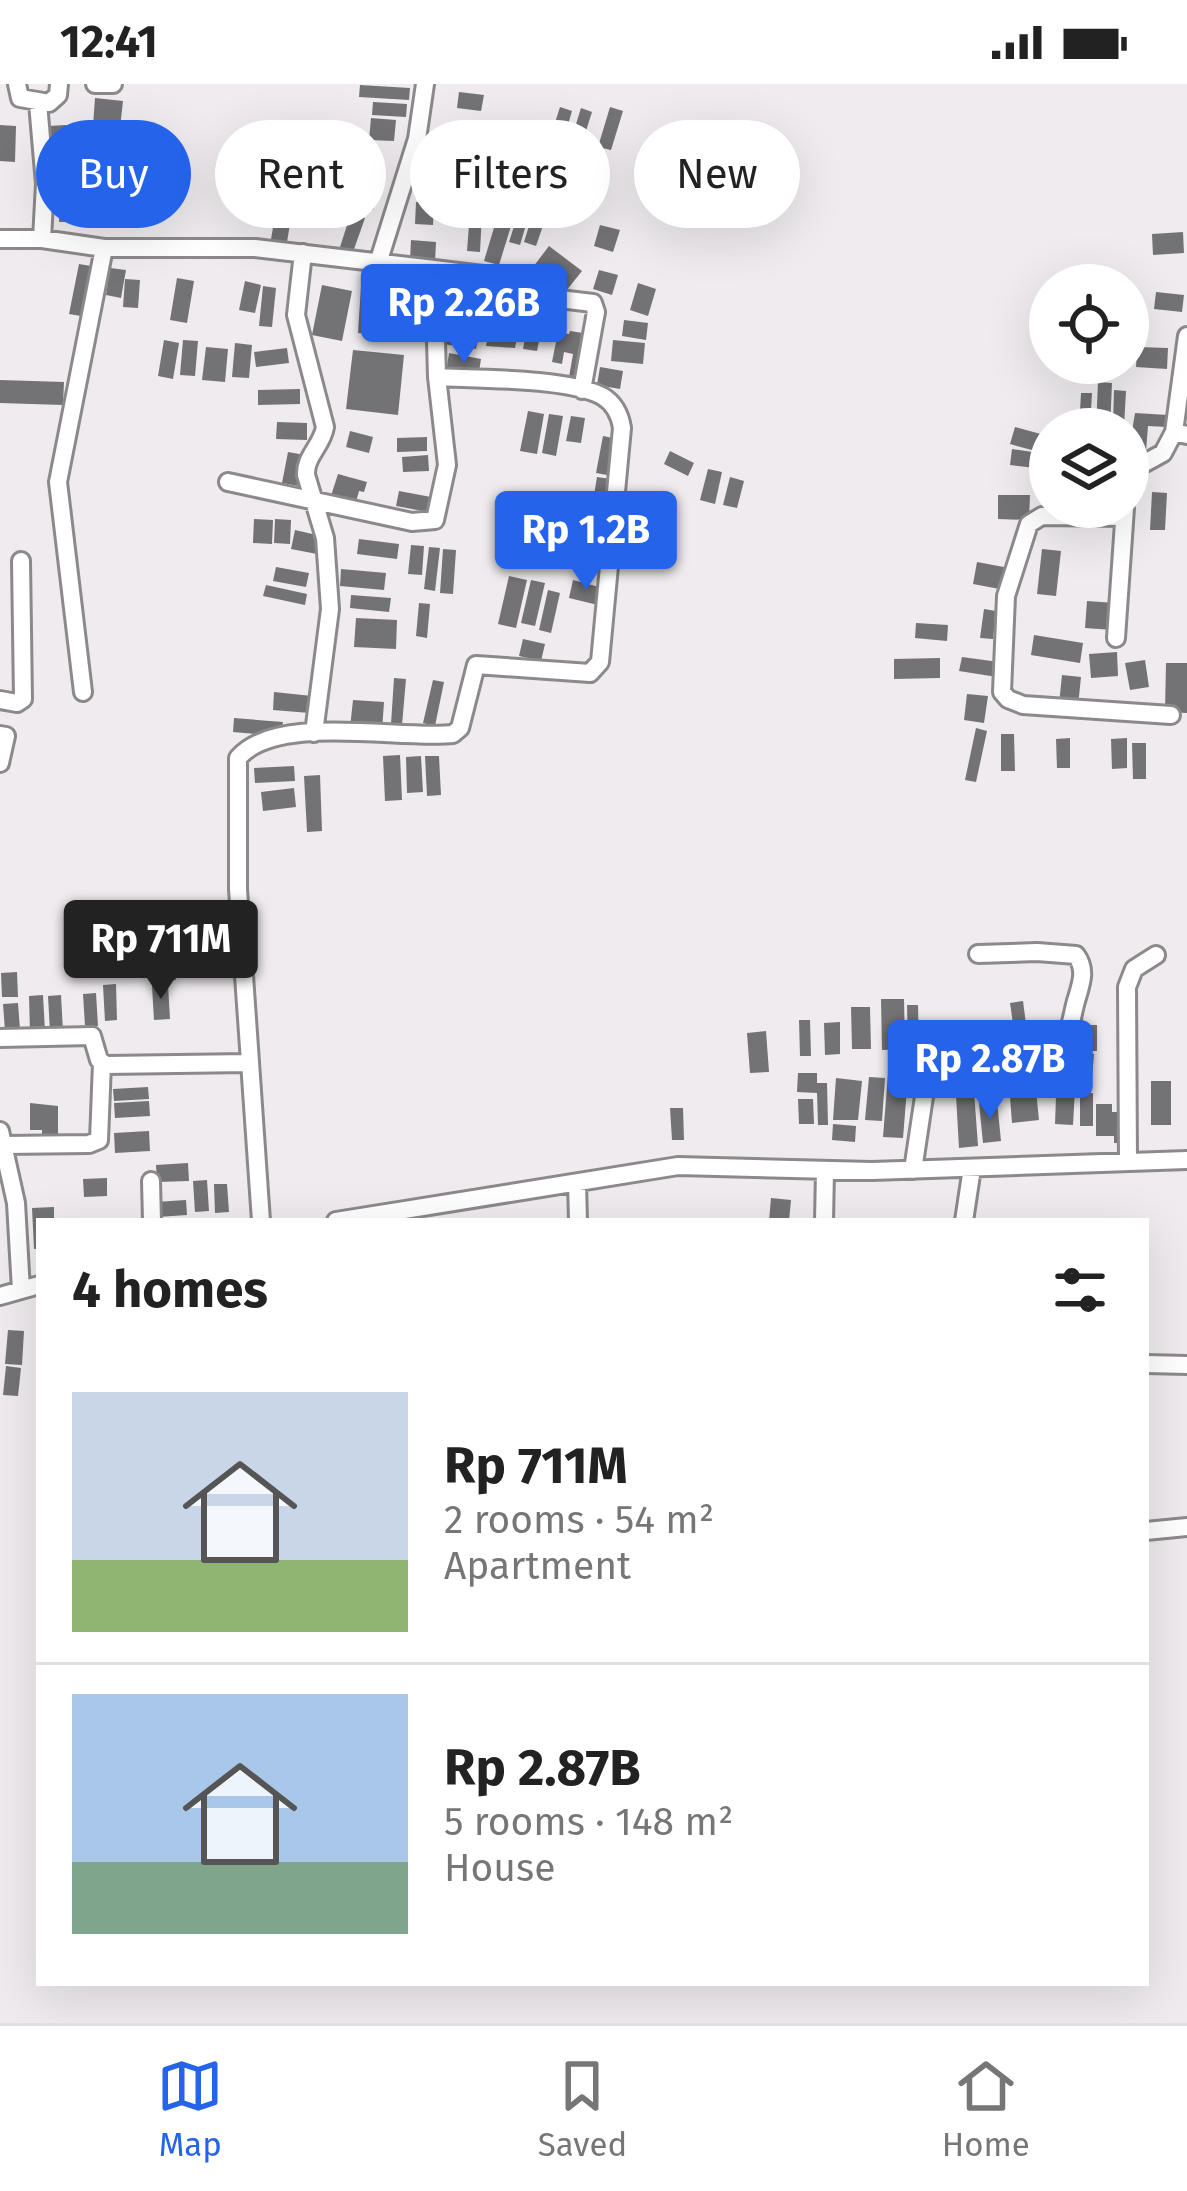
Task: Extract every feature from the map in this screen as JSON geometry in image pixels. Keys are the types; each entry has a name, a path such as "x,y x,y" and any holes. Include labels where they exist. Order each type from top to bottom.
{"street":[{"path":"17,84 18,96 38,103 55,100 59,84"},
{"path":"94,84 113,84"},
{"path":"379,260 417,139 425,84"},
{"path":"38,103 46,184 42,239"},
{"path":"0,239 42,239 104,248 254,248 507,278 551,298 593,304 596,312 582,390"},
{"path":"83,692 58,482 104,248"},
{"path":"304,254 296,315 325,427 306,464 325,538 330,609 314,733"},
{"path":"228,482 412,522 435,520 447,465 437,377 434,269"},
{"path":"1149,460 1180,433 1187,340"},
{"path":"261,1218 238,889 236,765 243,752 262,742 314,733 453,734 460,728 476,665 584,673 598,666 621,418 610,402 582,390 437,377"},
{"path":"1029,524 1006,596 1002,692 1008,700 1023,705 1172,715"},
{"path":"1116,638 1124,528"},
{"path":"0,700 17,703 23,699 21,561"},
{"path":"0,764 4,732"},
{"path":"913,1170 928,1070 1042,1056 1062,1046 1069,1028 1082,976 1076,955 978,954"},
{"path":"1128,1161 1127,987 1134,969 1156,955"},
{"path":"0,1038 92,1036 102,1063 99,1140 3,1150 30,1288 0,1296"},
{"path":"102,1063 248,1064"},
{"path":"354,1218 679,1166 913,1170 1187,1160"},
{"path":"964,1218 972,1168"},
{"path":"824,1218 825,1171"},
{"path":"151,1181 152,1218"},
{"path":"577,1183 578,1218"},
{"path":"1149,1364 1187,1365"},
{"path":"1149,1531 1187,1528"}],"building":[{"path":"360,85 410,88 409,100 359,97"},
{"path":"459,92 484,95 481,111 457,108"},
{"path":"95,98 123,101 121,120 93,120"},
{"path":"373,102 407,104 406,117 372,115"},
{"path":"560,107 572,111 569,120 556,120"},
{"path":"610,107 623,111 611,150 610,120 606,120"},
{"path":"581,108 592,112 589,120 577,120"},
{"path":"371,118 396,120 394,141 386,141 386,120"},
{"path":"0,125 16,126 15,162 0,161"},
{"path":"273,228 289,228 286,248 270,245"},
{"path":"346,228 361,228 353,252 340,247"},
{"path":"469,228 481,228 480,252 467,251"},
{"path":"494,228 510,228 499,265 484,261"},
{"path":"513,228 525,228 520,245 509,242"},
{"path":"528,228 542,228 536,246 524,242"},
{"path":"599,228 620,230 613,252 594,246"},
{"path":"1183,232 1184,253 1153,255 1152,234"},
{"path":"411,240 436,242 435,262 410,261"},
{"path":"549,246 582,271 562,296 530,271"},
{"path":"79,264 91,266 81,316 69,314"},
{"path":"110,268 126,270 121,298 106,295"},
{"path":"599,270 618,275 612,295 593,289"},
{"path":"177,278 194,281 187,323 170,320"},
{"path":"125,279 140,280 138,308 123,307"},
{"path":"245,281 261,285 255,313 239,310"},
{"path":"638,283 656,289 648,316 630,310"},
{"path":"322,285 352,291 342,341 312,335"},
{"path":"263,286 276,288 272,327 259,326"},
{"path":"361,287 372,288 369,334 358,333"},
{"path":"383,290 392,290 389,332 380,332"},
{"path":"414,291 426,292 424,326 412,325"},
{"path":"1156,292 1184,295 1182,312 1154,309"},
{"path":"531,307 545,310 537,351 523,349"},
{"path":"492,315 520,321 515,348 486,346"},
{"path":"624,320 648,323 646,340 622,336"},
{"path":"446,329 479,335 476,349 443,344"},
{"path":"558,332 583,333 578,356 585,357 582,379 569,377 573,354 564,352 562,364 552,362"},
{"path":"164,340 179,343 173,379 158,376"},
{"path":"183,340 198,341 195,376 180,375"},
{"path":"613,340 645,343 643,364 611,361"},
{"path":"235,343 252,345 249,378 232,377"},
{"path":"206,347 228,349 225,382 202,380"},
{"path":"1149,347 1168,348 1167,369 1149,368"},
{"path":"287,348 289,363 256,367 254,352"},
{"path":"353,350 404,355 398,415 346,409"},
{"path":"449,353 481,359 478,378 446,372"},
{"path":"600,367 623,371 620,389 597,385"},
{"path":"0,380 64,382 63,405 0,403"},
{"path":"1098,384 1112,384 1111,408 1097,408"},
{"path":"300,389 300,404 258,405 258,390"},
{"path":"1114,390 1126,391 1125,408 1113,408"},
{"path":"1081,393 1092,393 1091,408 1080,408"},
{"path":"528,411 544,414 537,454 520,451"},
{"path":"549,414 563,416 556,456 542,453"},
{"path":"1149,414 1168,415 1167,427 1149,426"},
{"path":"571,416 585,418 581,443 566,441"},
{"path":"277,422 307,423 307,440 276,439"},
{"path":"1015,427 1029,431 1029,449 1010,444"},
{"path":"350,431 373,437 369,453 346,447"},
{"path":"603,436 613,438 607,475 596,473"},
{"path":"427,437 427,451 397,452 397,438"},
{"path":"1012,449 1029,452 1029,467 1010,465"},
{"path":"670,451 694,463 688,476 664,464"},
{"path":"288,452 305,455 299,486 282,483"},
{"path":"428,455 429,471 403,472 402,457"},
{"path":"708,469 722,472 715,504 700,500"},
{"path":"338,474 367,482 354,509 329,502"},
{"path":"597,477 611,479 605,509 592,507"},
{"path":"730,477 744,481 737,508 723,505"},
{"path":"399,491 431,497 428,512 396,506"},
{"path":"1152,492 1167,493 1165,530 1150,530"},
{"path":"998,495 1029,495 1029,520 998,519"},
{"path":"254,519 273,520 272,544 253,543"},
{"path":"275,519 291,520 290,544 274,543"},
{"path":"546,526 558,528 550,560 538,557"},
{"path":"295,530 321,536 317,554 291,549"},
{"path":"565,531 578,534 571,563 558,559"},
{"path":"359,539 399,544 397,559 357,554"},
{"path":"580,540 605,546 600,563 575,557"},
{"path":"628,543 663,552 659,566 624,558"},
{"path":"411,545 424,546 422,575 408,574"},
{"path":"429,547 440,548 435,591 424,589"},
{"path":"443,549 456,550 453,594 440,593"},
{"path":"1042,549 1061,551 1056,596 1037,594"},
{"path":"977,562 1009,568 1005,590 973,584"},
{"path":"276,567 309,573 306,587 273,581"},
{"path":"341,569 386,573 384,590 340,586"},
{"path":"509,576 527,580 516,628 498,624"},
{"path":"531,580 545,583 535,626 521,623"},
{"path":"573,580 603,588 598,605 569,598"},
{"path":"266,585 307,594 305,605 263,596"},
{"path":"548,590 560,593 551,633 539,630"},
{"path":"351,595 391,598 389,612 350,608"},
{"path":"1087,601 1115,603 1113,630 1085,628"},
{"path":"419,603 430,604 427,638 416,636"},
{"path":"984,609 996,611 993,639 980,638"},
{"path":"356,618 397,620 396,649 354,647"},
{"path":"916,623 948,625 947,641 915,638"},
{"path":"1034,635 1083,643 1080,663 1031,655"},
{"path":"523,639 545,644 541,661 519,656"},
{"path":"1117,652 1118,676 1091,678 1089,654"},
{"path":"962,657 999,662 997,677 959,671"},
{"path":"940,658 940,678 894,679 894,659"},
{"path":"1145,660 1149,687 1130,690 1125,663"},
{"path":"1166,663 1187,663 1187,713 1165,712"},
{"path":"1062,675 1081,677 1078,706 1059,704"},
{"path":"394,678 406,679 402,725 391,724"},
{"path":"433,680 444,682 435,726 423,723"},
{"path":"274,692 312,696 310,713 273,710"},
{"path":"967,694 988,696 984,723 964,720"},
{"path":"353,700 384,702 382,731 350,728"},
{"path":"234,718 283,722 281,736 233,732"},
{"path":"976,728 987,731 976,782 965,780"},
{"path":"1001,734 1014,734 1015,771 1001,771"},
{"path":"1070,738 1070,768 1057,768 1056,739"},
{"path":"1127,738 1127,768 1112,769 1111,739"},
{"path":"1132,743 1146,743 1146,779 1133,779"},
{"path":"400,755 402,800 385,801 383,756"},
{"path":"421,756 423,792 407,793 406,757"},
{"path":"425,756 439,756 441,795 427,796"},
{"path":"294,766 295,781 255,783 254,768"},
{"path":"320,775 322,831 307,832 304,776"},
{"path":"294,788 296,807 263,811 261,792"},
{"path":"175,961 176,980 155,981 154,962"},
{"path":"17,972 18,997 2,997 1,973"},
{"path":"116,984 117,1020 105,1021 103,985"},
{"path":"168,985 170,1019 154,1020 152,986"},
{"path":"96,993 98,1026 85,1026 83,994"},
{"path":"43,995 45,1031 30,1032 29,996"},
{"path":"61,995 63,1031 50,1032 48,996"},
{"path":"881,999 904,999 905,1049 882,1050"},
{"path":"1023,1001 1030,1055 1018,1057 1010,1003"},
{"path":"18,1003 20,1030 5,1031 3,1004"},
{"path":"907,1005 918,1005 919,1047 908,1048"},
{"path":"851,1007 870,1007 871,1049 852,1049"},
{"path":"799,1020 810,1020 811,1056 800,1056"},
{"path":"1036,1020 1060,1021 1059,1046 1035,1045"},
{"path":"840,1022 840,1054 825,1055 824,1023"},
{"path":"1009,1025 1012,1058 994,1060 991,1027"},
{"path":"1082,1025 1097,1025 1097,1051 1082,1051"},
{"path":"766,1031 769,1072 750,1073 747,1033"},
{"path":"1081,1053 1094,1054 1091,1088 1079,1087"},
{"path":"1057,1070 1076,1071 1073,1125 1055,1124"},
{"path":"798,1073 817,1073 817,1083 827,1083 828,1125 818,1125 817,1093 797,1092"},
{"path":"888,1074 908,1076 903,1138 883,1137"},
{"path":"869,1077 885,1078 882,1121 865,1120"},
{"path":"973,1077 978,1146 959,1148 955,1078"},
{"path":"836,1078 862,1081 858,1120 833,1120"},
{"path":"1035,1081 1039,1120 1012,1123 1009,1084"},
{"path":"1151,1081 1171,1081 1171,1125 1151,1125"},
{"path":"148,1087 149,1099 114,1101 113,1089"},
{"path":"1080,1093 1093,1093 1093,1126 1080,1126"},
{"path":"798,1099 813,1099 814,1124 799,1124"},
{"path":"149,1101 150,1116 115,1118 114,1103"},
{"path":"997,1101 1001,1141 983,1143 979,1103"},
{"path":"30,1103 58,1106 58,1137 42,1137 42,1130 30,1130"},
{"path":"1096,1104 1112,1104 1112,1112 1126,1112 1126,1143 1114,1143 1114,1136 1096,1136"},
{"path":"670,1108 683,1108 684,1140 672,1140"},
{"path":"833,1124 856,1126 855,1142 832,1140"},
{"path":"149,1131 150,1151 115,1153 114,1133"},
{"path":"188,1163 189,1181 157,1182 156,1165"},
{"path":"107,1178 107,1196 84,1197 83,1179"},
{"path":"207,1180 209,1211 195,1212 193,1181"},
{"path":"214,1184 227,1184 229,1212 215,1213"},
{"path":"771,1198 791,1200 789,1218 769,1218"},
{"path":"186,1200 187,1215 157,1217 156,1202"},
{"path":"54,1207 54,1218 36,1218 36,1249 34,1249 32,1208"},
{"path":"8,1330 24,1331 22,1365 5,1364"},
{"path":"6,1366 21,1368 18,1396 3,1395"}]}
